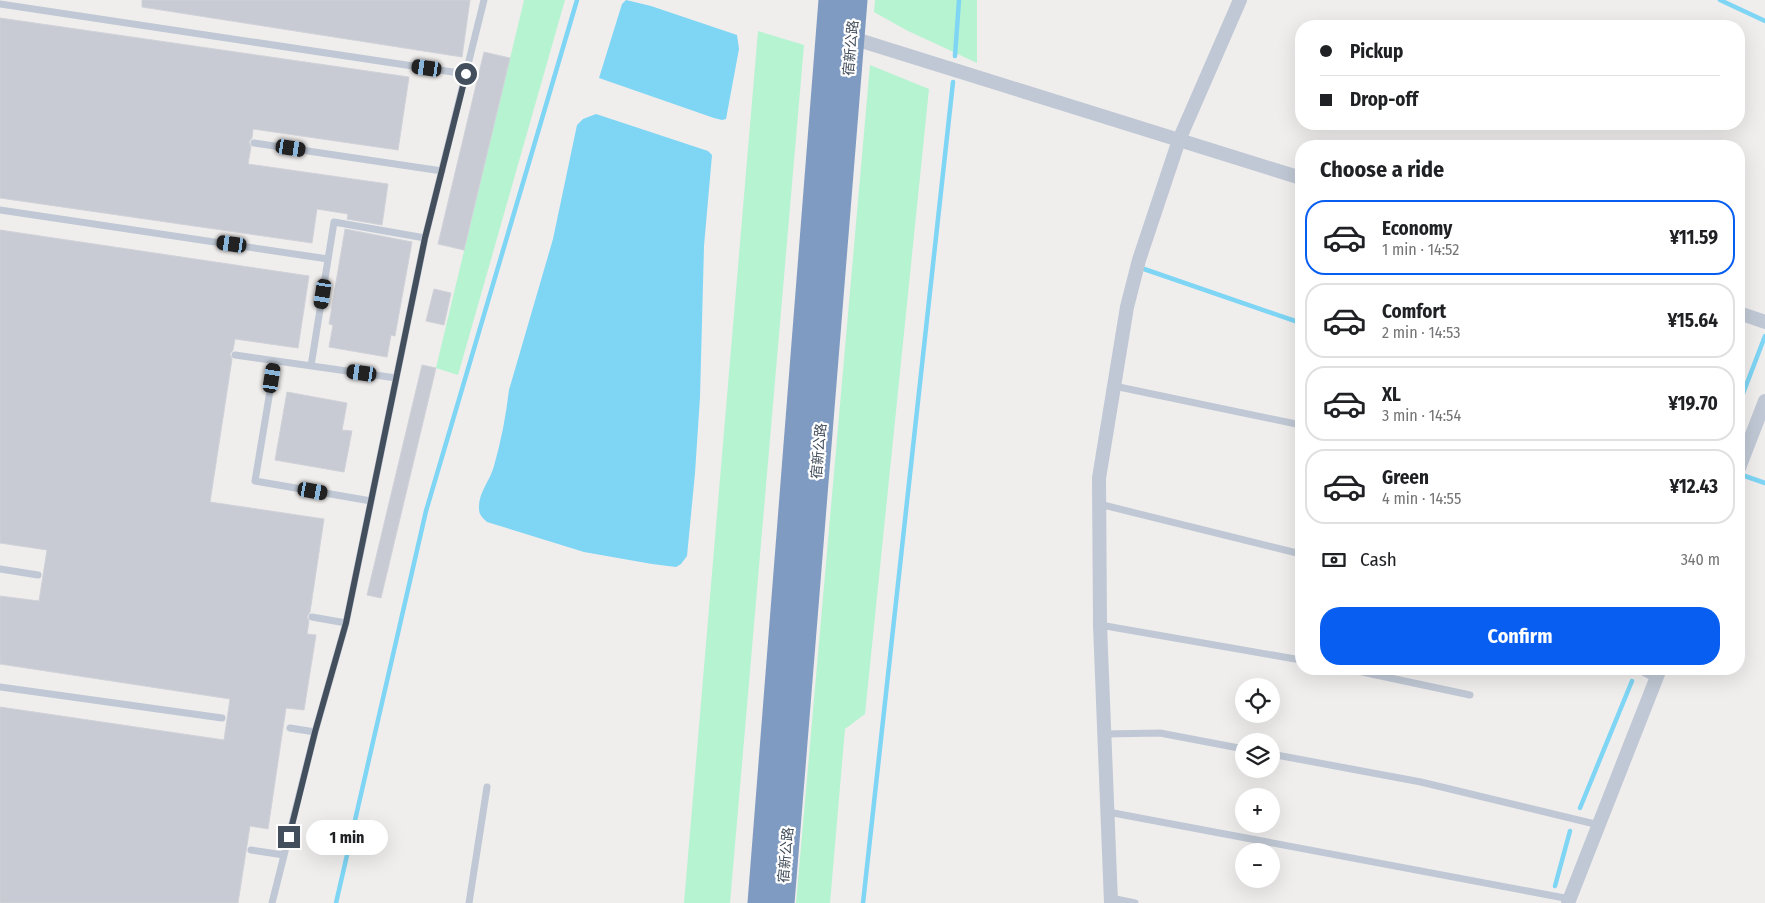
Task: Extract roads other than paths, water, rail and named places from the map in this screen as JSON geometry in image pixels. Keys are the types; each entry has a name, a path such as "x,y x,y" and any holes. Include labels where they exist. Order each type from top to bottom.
{"highway":[{"name":"宿新公路","path":"760,903 831,0"},
{"name":"宿新公路","path":"782,903 855,0"}],"street":[{"path":"1111,900 1100,625 1099,478 1127,307 1139,260 1179,140 1240,0"},
{"path":"852,38 1295,176"},
{"path":"1745,316 1765,322"},
{"path":"1745,453 1765,401"},
{"path":"1569,901 1658,675"}],"lane":[{"path":"272,903 315,732 346,623 425,238 484,0"},
{"path":"0,4 466,74"},
{"path":"254,143 442,171"},
{"path":"0,210 328,259"},
{"path":"311,366 334,222 425,238"},
{"path":"235,355 396,378"},
{"path":"275,361 255,481 371,501"},
{"path":"1114,386 1295,424"},
{"path":"1099,504 1295,553"},
{"path":"0,569 38,575"},
{"path":"312,617 346,623"},
{"path":"1100,625 1295,659"},
{"path":"1375,675 1470,696"},
{"path":"0,687 222,718"},
{"path":"290,728 315,732"},
{"path":"1105,734 1160,733 1235,747"},
{"path":"1280,756 1421,782 1599,825"},
{"path":"469,903 487,787"},
{"path":"1108,812 1569,901"},
{"path":"252,850 284,855"},
{"path":"1111,900 1135,903"}],"water":[{"path":"626,0 651,6 737,35 739,49 726,119 714,118 599,78 622,4"},
{"path":"596,114 708,151 712,155 704,246 700,397 695,473 687,556 676,567 584,552 487,522 479,511 480,498 492,471 499,447 509,390 553,239 577,125 583,119"}],"waterway":[{"path":"336,903 426,511 577,0"},
{"path":"955,56 959,0"},
{"path":"1720,0 1765,21"},
{"path":"863,903 953,82"},
{"path":"1144,269 1295,321"},
{"path":"1745,388 1765,336"},
{"path":"1745,476 1765,483"},
{"path":"1580,808 1632,681"},
{"path":"1555,886 1570,831"}]}
